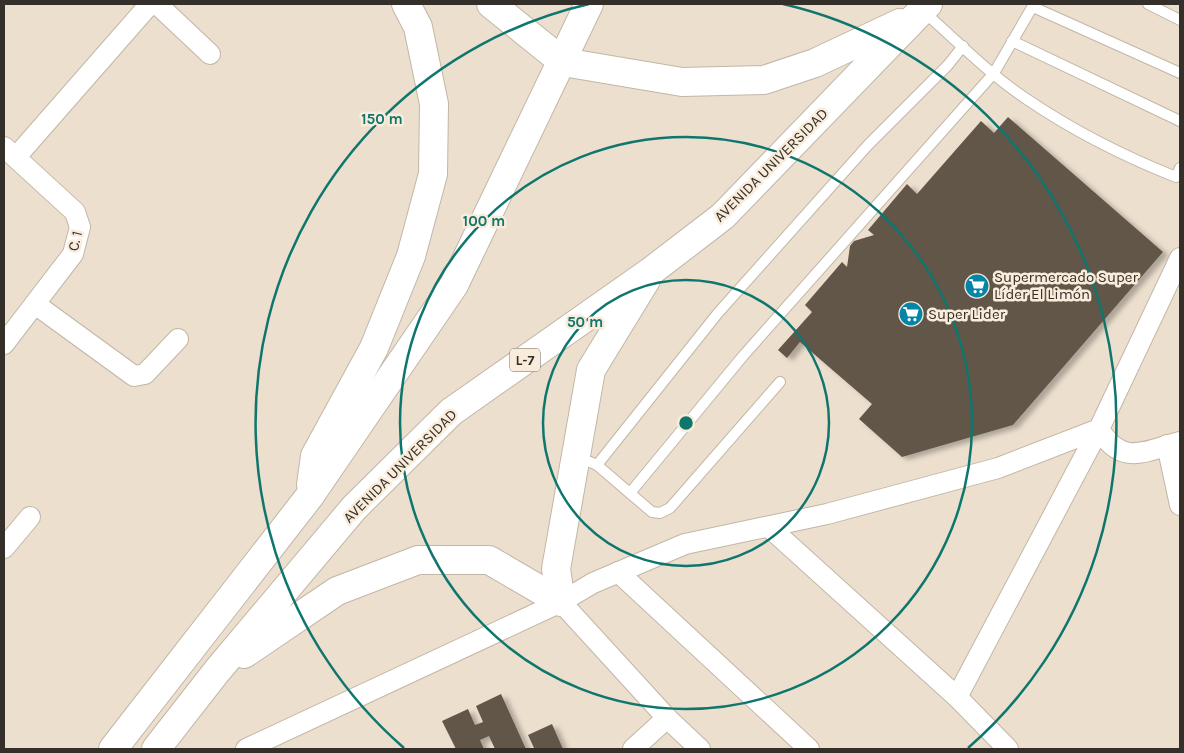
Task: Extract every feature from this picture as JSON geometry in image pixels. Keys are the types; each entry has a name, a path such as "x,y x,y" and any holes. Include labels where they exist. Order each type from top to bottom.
{"main road":[{"path":"310,497 315,456 374,348 411,256 433,174 434,104 418,27 406,4"},
{"path":"491,4 563,62 682,82 764,80 815,63 922,10"},
{"path":"113,749 310,497 454,285 563,62 589,4"},
{"name":"AVENIDA UNIVERSIDAD","path":"156,749 217,671 354,508 451,412 650,272 723,216 922,10"},
{"path":"561,602 556,568 586,461 590,370 650,272"},
{"path":"217,671 337,591 418,560 489,560 561,602"}],"street":[{"path":"10,152 150,4 159,6 210,54"},
{"name":"C. 1","path":"4,344 74,254 80,227 75,212 10,152"},
{"path":"957,697 1100,429 1180,258"},
{"path":"35,304 134,376 145,374 178,339"},
{"path":"1100,429 1114,448 1123,452 1144,452 1174,443 1180,505"},
{"path":"246,749 561,602 593,583 685,544 769,527 998,468 1100,429"},
{"path":"4,548 30,517"},
{"path":"769,527 957,697 1006,748"},
{"path":"618,572 809,749"},
{"path":"561,602 667,718 700,749"},
{"path":"633,749 667,718"}],"lane":[{"path":"1148,4 1180,20"},
{"path":"630,494 742,356 994,73 1033,5 1180,73"},
{"path":"922,10 1024,97 1130,158 1176,176 1180,168"},
{"path":"1012,41 1180,121"},
{"path":"780,382 670,508 660,513 652,512 586,461 868,145 948,65 963,46"}],"building":[{"name":"Supermercado Super Líder El Limón","path":"1008,117 1163,252 1013,425 902,457 859,419 872,404 800,342 787,358 778,350 812,312 805,305 842,262 847,267 850,246 854,241 874,235 868,230 907,184 917,194 981,121 994,133"},
{"path":"501,694 526,749 495,749 489,736 480,740 484,749 456,749 442,721 468,709 475,725 483,722 476,706"},
{"path":"552,724 563,749 531,749 534,748 528,735"}],"place":[{"name":"Supermercado Super Líder El Limón","path":"977,286"},
{"name":"Super Lider","path":"911,314"}]}
